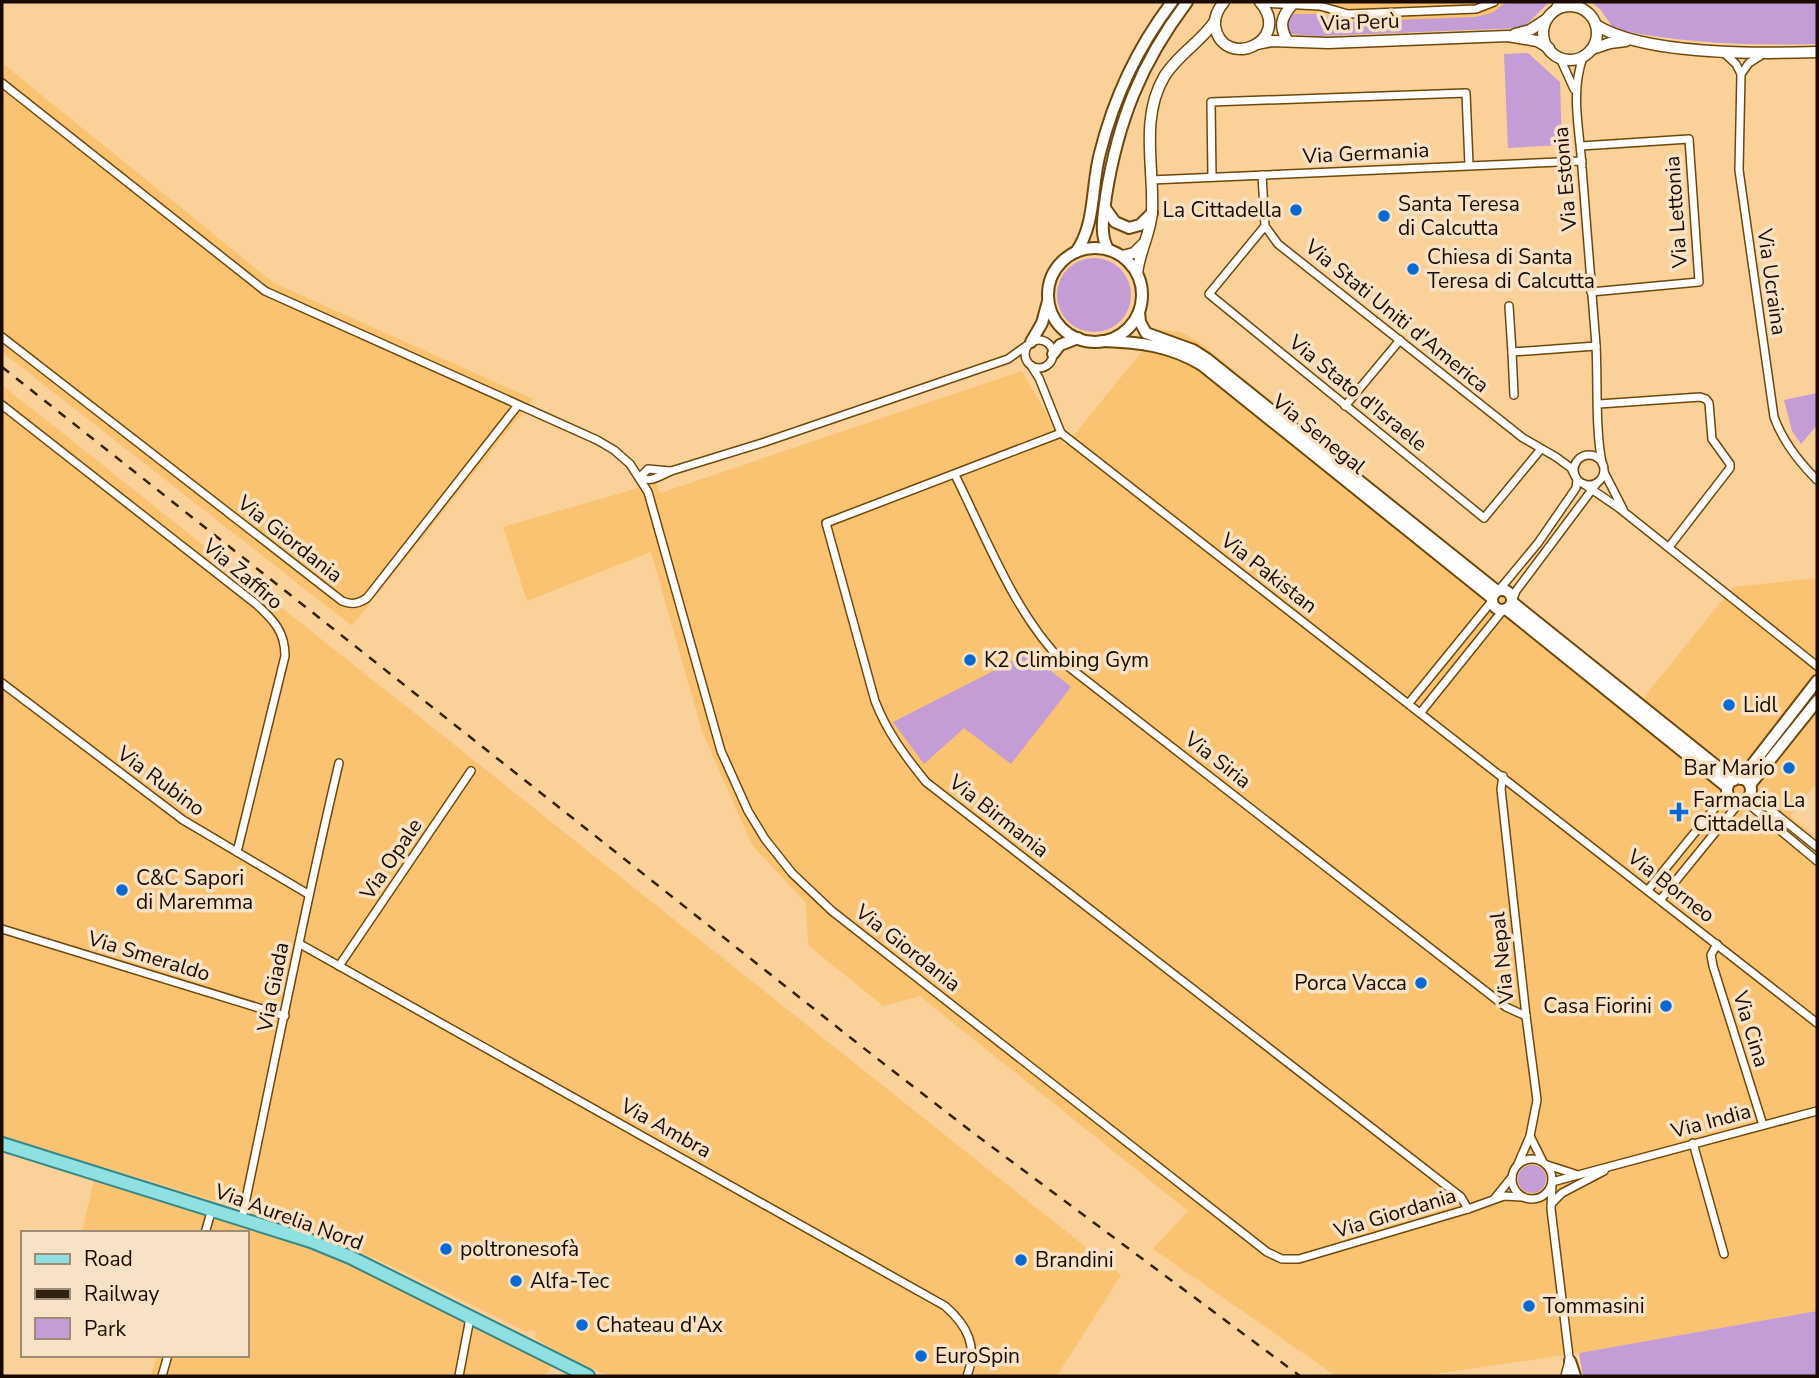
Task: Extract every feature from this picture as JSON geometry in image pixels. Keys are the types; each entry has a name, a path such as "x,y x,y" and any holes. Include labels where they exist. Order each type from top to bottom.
{"main road":[{"path":"1076,252 1088,231 1099,155 1111,112 1131,65 1172,2"},
{"path":"1108,249 1103,232 1115,147 1137,84 1155,47 1187,2"},
{"path":"1105,208 1115,222 1129,228 1140,225 1152,213"},
{"path":"1028,344 1042,323 1052,276 1062,262 1076,252 1086,248 1108,249 1122,256 1138,274 1142,293 1139,312 1125,331 1103,341 1078,338 1069,334 1056,320 1048,301"},
{"name":"Via Senegal","path":"1139,312 1146,333 1193,350 1207,359 1495,595"},
{"path":"1053,354 1060,345 1078,338"},
{"name":"Via Senegal","path":"1103,341 1129,342 1174,350 1202,365 1495,595"},
{"path":"1508,592 1508,605 1497,608 1495,595 1508,592"},
{"path":"1508,605 1739,790"},
{"path":"1739,790 1817,681"},
{"path":"1739,790 1817,701"},
{"name":"Via Aurelia Nord","path":"2,1144 311,1241 350,1257 587,1376"},
{"path":"1570,1361 1573,1376"}],"street":[{"path":"1224,2 1215,21 1217,34 1226,44"},
{"path":"1260,2 1320,6 1348,14 1476,9 1494,2"},
{"name":"Via Perù","path":"1260,2 1269,22 1286,38 1297,43"},
{"name":"Via Perù","path":"1508,36 1530,30 1553,11 1578,5 1588,12 1596,25 1634,41"},
{"path":"1257,44 1266,34 1269,22 1279,10 1291,6"},
{"path":"1286,38 1281,24 1291,6"},
{"path":"1549,48 1543,34 1553,11"},
{"path":"1138,274 1152,213 1152,110 1165,75 1215,21"},
{"path":"1592,49 1597,37 1596,25"},
{"name":"Via Perù","path":"1189,50 1207,42 1242,49 1272,41 1297,43 1508,36 1537,41 1560,58"},
{"name":"Via Perù","path":"1583,57 1592,49 1610,43 1634,41 1764,53"},
{"path":"1720,50 1731,58 1741,74 1749,63 1764,53 1817,52"},
{"path":"1560,58 1568,60 1583,57"},
{"name":"Via Estonia","path":"1575,90 1583,57"},
{"name":"Via Estonia","path":"1560,58 1575,90 1581,146 1602,463"},
{"name":"Via Ucraina","path":"1741,74 1739,170 1771,403 1779,432 1786,444 1817,480"},
{"name":"Via Giordania","path":"2,83 265,291 597,440 630,464 648,492 721,751 748,811 765,839 792,873 832,911 1273,1255 1282,1259 1299,1259 1468,1209 1495,1198 1522,1197"},
{"path":"1212,177 1212,102 1465,93 1469,165"},
{"name":"Via Lettonia","path":"1581,146 1689,139 1699,282 1591,292"},
{"name":"Via Germania","path":"1151,180 1582,161"},
{"path":"1262,175 1265,226"},
{"name":"Via Stati Uniti d'America","path":"1265,226 1278,244 1490,412 1571,468 1587,485 1817,666"},
{"name":"Via Stato d'Israele","path":"1265,226 1209,294 1345,406 1484,518 1541,449"},
{"path":"1122,256 1133,253 1145,241"},
{"path":"1509,306 1514,395"},
{"name":"Via Giordania","path":"2,337 348,604 367,598 518,405"},
{"path":"648,469 640,477 645,480 783,437 1008,359 1028,344 1043,340 1050,345 1053,354 1051,363 1043,368 1039,378"},
{"path":"1345,406 1400,340"},
{"path":"1028,344 1024,356 1039,378 1061,433"},
{"path":"1512,352 1596,346"},
{"path":"1008,359 1043,368"},
{"path":"1599,404 1700,397 1709,403 1712,439 1730,464 1730,468 1669,547"},
{"name":"Via Zaffiro","path":"2,404 256,604 272,618 283,634 285,656 237,852"},
{"name":"Via Estonia","path":"1583,456 1591,450 1599,432"},
{"name":"Via Birmania","path":"1061,433 826,523 875,701 885,724 926,782 1461,1197 1468,1209"},
{"name":"Via Pakistan","path":"1061,433 1503,776"},
{"path":"1421,712 1508,605 1587,485 1604,472 1602,463 1596,456 1583,456 1575,466 1587,485"},
{"name":"Via Stati Uniti d'America","path":"1556,457 1583,456"},
{"path":"630,464 638,469 671,471"},
{"name":"Via Stati Uniti d'America","path":"1604,472 1625,513"},
{"name":"Via Siria","path":"955,475 1026,616 1046,646 1065,664 1506,1007 1525,1016"},
{"path":"648,492 655,478"},
{"path":"1409,703 1538,543 1576,488 1587,485"},
{"name":"Via Rubino","path":"2,683 183,820 308,894"},
{"name":"Via Giada","path":"242,1218 300,944 308,894 339,763"},
{"name":"Via Opale","path":"339,966 471,771"},
{"name":"Via Nepal","path":"1503,776 1501,789 1525,1016 1538,1100 1530,1136 1512,1177"},
{"name":"Via Borneo","path":"1503,776 1817,1023"},
{"path":"1739,790 1817,847"},
{"path":"1739,790 1817,861"},
{"path":"1648,890 1739,790"},
{"path":"1661,899 1739,790"},
{"name":"Via Smeraldo","path":"2,929 285,1016"},
{"name":"Via Ambra","path":"300,944 945,1306 963,1324 970,1338 972,1358 967,1376"},
{"name":"Via Cina","path":"1717,944 1711,955 1712,960 1763,1125"},
{"name":"Via India","path":"1552,1183 1817,1111"},
{"path":"1530,1136 1538,1155 1552,1176 1552,1209 1570,1361 1565,1376"},
{"path":"1693,1143 1724,1254"},
{"path":"1518,1164 1534,1159 1579,1175"},
{"name":"Via India","path":"1552,1209 1562,1193 1614,1166"},
{"path":"1512,1177 1514,1188 1522,1197 1535,1199 1552,1209"},
{"name":"Via Giordania","path":"1495,1198 1512,1177"},
{"path":"1535,1199 1546,1194 1552,1183"},
{"path":"206,1231 212,1209"},
{"path":"459,1376 470,1318"},
{"path":"162,1376 167,1357"}],"shaded area":[{"path":"1292,2 1549,2 1525,26 1519,28 1319,36 1292,34 1287,25 1293,14"},
{"path":"2,63 274,283 533,399 352,626 2,352"},
{"path":"1151,329 1181,332 1199,342 1641,701 1733,587 1817,578 1817,783 1790,816 1817,838 1817,1311 1579,1353 1420,1376 1336,1376 1153,1249 1188,1211 920,996 883,1006 808,945 806,903 752,845 702,731 651,552 527,601 503,527 656,483 660,493 1022,371 1065,446 1143,350"},
{"path":"2,385 1121,1275 1057,1376 608,1376 548,1347 535,1337 536,1332 527,1332 311,1230 2,1136"},
{"path":"94,1180 262,1229 321,1250 553,1365 545,1376 151,1376 156,1357 248,1357 248,1231 82,1231"}],"green space":[{"path":"1507,2 1549,2 1525,26 1519,28 1319,36 1292,34 1287,25 1293,14 1317,14 1342,22 1475,17 1492,13"},
{"path":"1591,2 1817,2 1817,44 1715,43 1639,34 1614,29 1600,9"},
{"path":"1528,53 1560,82 1562,145 1508,148 1504,54"},
{"path":"1087,258 1101,258 1115,264 1125,274 1131,295 1125,316 1115,326 1101,332 1087,332 1073,326 1063,316 1057,302 1057,288 1063,274 1073,264"},
{"path":"1817,393 1817,425 1801,444 1792,431 1784,400"},
{"path":"1029,653 1071,687 1011,764 964,728 924,764 893,722"},
{"path":"1532,1165 1542,1169 1546,1179 1542,1189 1532,1193 1522,1189 1518,1179 1522,1169"},
{"path":"1817,1311 1817,1376 1583,1376 1579,1353"}],"railway":[{"path":"2,367 861,1046 1300,1376"}],"place":[{"name":"La Cittadella","path":"1296,210"},
{"name":"Santa Teresa di Calcutta","path":"1384,216"},
{"name":"Chiesa di Santa Teresa di Calcutta","path":"1413,269"},
{"name":"K2 Climbing Gym","path":"970,660"},
{"name":"Lidl","path":"1729,705"},
{"name":"Bar Mario","path":"1789,768"},
{"name":"Farmacia La Cittadella","path":"1679,812"},
{"name":"C&C Sapori di Maremma","path":"122,890"},
{"name":"Porca Vacca","path":"1421,983"},
{"name":"Casa Fiorini","path":"1666,1006"},
{"name":"poltronesofà","path":"446,1249"},
{"name":"Brandini","path":"1021,1260"},
{"name":"Alfa-Tec","path":"516,1281"},
{"name":"Tommasini","path":"1529,1306"},
{"name":"Chateau d'Ax","path":"582,1325"},
{"name":"EuroSpin","path":"921,1356"}]}
